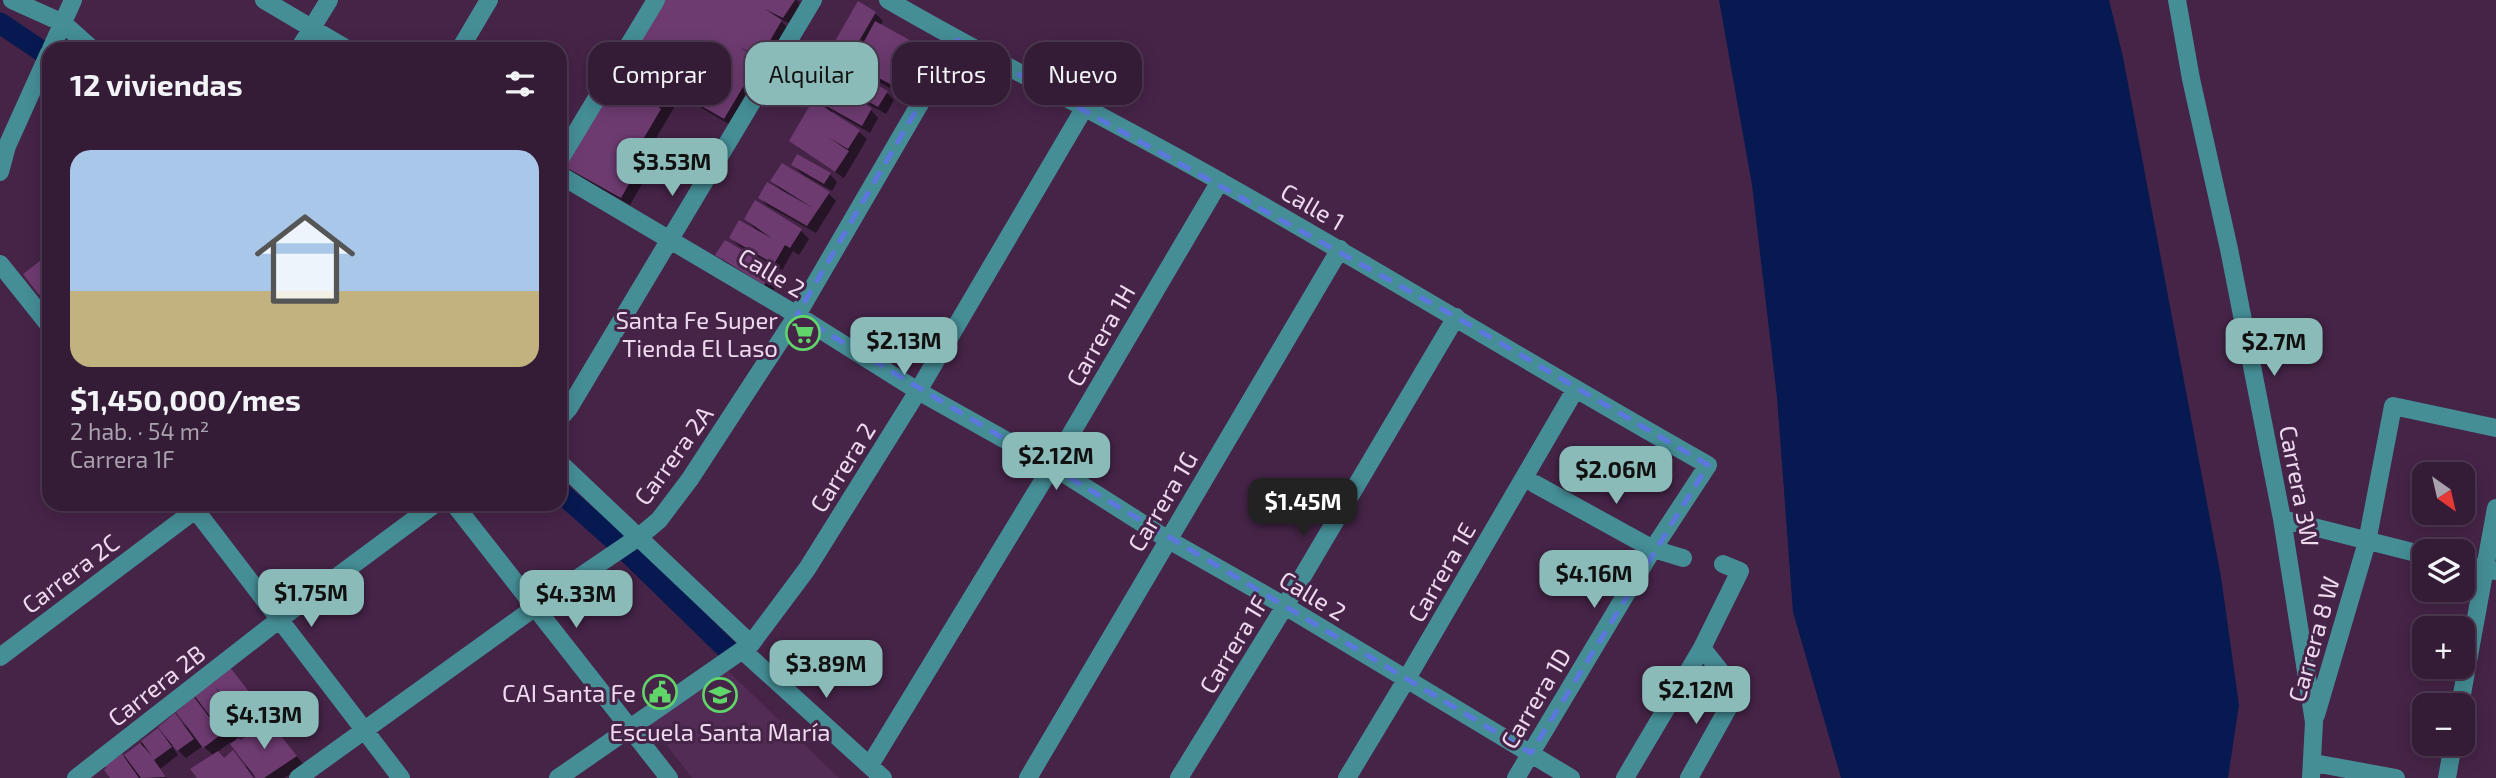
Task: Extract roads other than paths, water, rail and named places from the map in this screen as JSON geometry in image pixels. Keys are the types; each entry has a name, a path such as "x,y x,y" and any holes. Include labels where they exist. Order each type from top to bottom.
{"street":[{"path":"12,0 49,42"},
{"path":"54,42 73,0"},
{"path":"264,0 334,42"},
{"path":"303,42 328,0"},
{"path":"464,42 489,0"},
{"path":"567,147 656,0"},
{"path":"567,410 813,0"},
{"name":"Calle 1","path":"888,0 1340,249 1575,390 1708,465"},
{"name":"Carrera 3W","path":"2177,0 2282,519 2314,722 2313,770"},
{"name":"Carrera 2A","path":"298,778 659,520 690,479 797,315 957,40"},
{"path":"0,172 4,148 42,67"},
{"name":"Carrera 2","path":"558,778 741,650 807,569 918,391 1086,107"},
{"name":"Calle 2","path":"567,179 797,315 918,391 1052,466 1167,539 1285,606 1571,778"},
{"name":"Carrera 1H","path":"876,772 1220,181"},
{"name":"Carrera 1G","path":"1028,778 1340,249"},
{"path":"0,264 42,316"},
{"name":"Carrera 1F","path":"1179,778 1285,606 1456,317"},
{"name":"Carrera 1E","path":"1347,778 1575,390"},
{"name":"Carrera 8 W","path":"2314,722 2367,542 2393,406 2496,428"},
{"name":"Carrera 1D","path":"1516,778 1653,549 1708,465"},
{"path":"567,470 741,650 876,772"},
{"path":"1535,484 1653,549 1683,558"},
{"path":"2463,693 2491,570 2496,508"},
{"name":"Carrera 2C","path":"0,657 190,511"},
{"path":"201,511 279,619 401,778"},
{"name":"Carrera 2B","path":"76,778 279,619 426,511"},
{"path":"459,511 669,778"},
{"path":"2282,519 2412,552"},
{"path":"1625,778 1702,648 1741,571 1723,564"},
{"path":"1689,778 1737,692 1702,648"},
{"path":"2447,778 2451,756"},
{"path":"2313,770 2396,778"}],"waterway":[{"path":"0,23 42,51"},
{"path":"567,498 622,547 730,652"}],"place":[{"name":"Santa Fe Super Tienda El Laso","path":"803,333"},
{"name":"CAI Santa Fe","path":"660,692"},
{"name":"Escuela Santa María","path":"720,695"}]}
